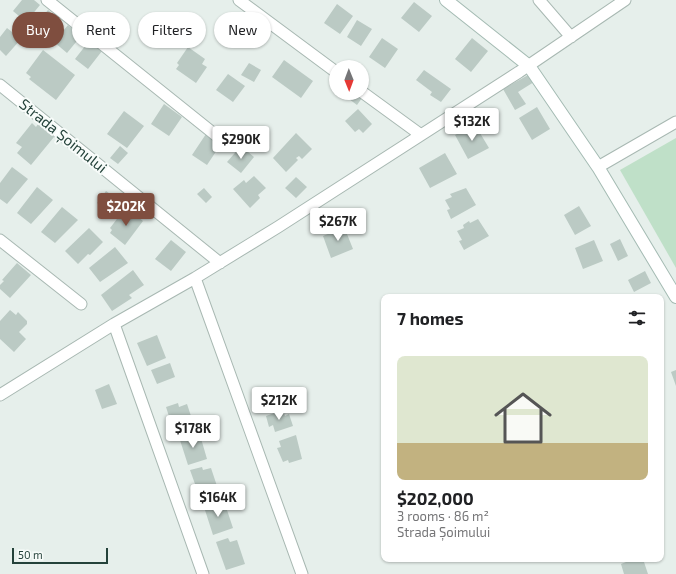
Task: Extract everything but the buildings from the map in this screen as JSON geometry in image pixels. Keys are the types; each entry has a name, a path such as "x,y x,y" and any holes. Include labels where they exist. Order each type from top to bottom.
{"street":[{"path":"47,0 223,141"},
{"path":"239,0 329,67"},
{"path":"446,0 529,66 598,166 676,297"},
{"path":"539,0 571,37"},
{"path":"0,396 114,324 220,263 529,66 625,0"},
{"name":"Strada Șoimului","path":"0,85 220,263"},
{"path":"369,97 421,135"},
{"path":"598,166 676,122"},
{"path":"0,240 81,304"},
{"path":"195,278 302,574"},
{"path":"114,324 203,574"}],"green space":[{"path":"676,138 676,268 620,170"}]}
